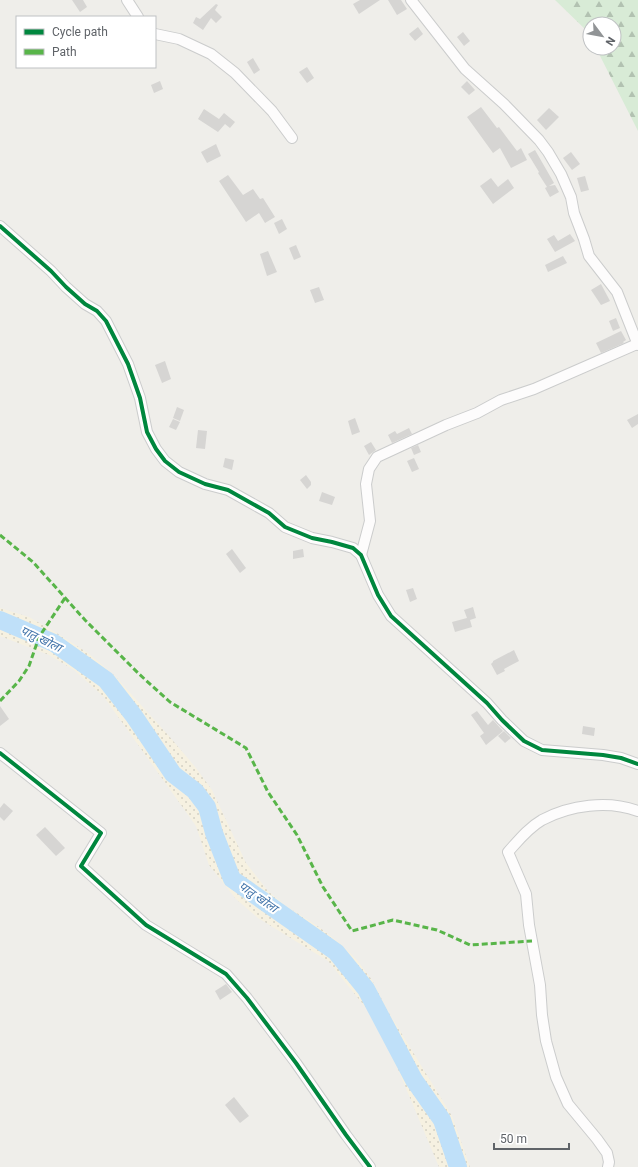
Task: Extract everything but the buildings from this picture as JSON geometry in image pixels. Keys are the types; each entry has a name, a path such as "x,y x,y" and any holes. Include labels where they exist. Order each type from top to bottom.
{"street":[{"path":"126,0 137,16"},
{"path":"361,555 370,521 366,484 369,469 377,457 446,425 477,413 501,400 534,388 638,344 617,292 589,256 574,213 571,197 561,174 548,152 539,140 504,104 465,69 411,0"},
{"path":"156,34 179,38 216,58 235,73 272,111 292,138"},
{"path":"0,226 51,271 85,304 97,311 106,321 128,364 140,398 147,432 156,449 166,462 179,472 205,484 228,490 269,513 284,527 312,538 353,548 361,555 378,595 391,616 487,703 524,742 542,750 603,755 621,758 638,764"},
{"path":"0,753 101,833 81,866 146,925 226,974 296,1063 370,1167"},
{"path":"608,1167 609,1162 607,1153 568,1104 556,1077 546,1041 542,1015 540,985 532,941 526,894 508,852 524,834 541,820 565,811 610,804 638,811"}],"green space":[{"path":"555,0 638,0 638,131 600,56 622,56 622,16 582,16 582,26"}],"sand":[{"path":"0,608 29,617 88,653 114,675 196,768 212,790 246,863 268,891 286,906 319,927 342,945 357,960 372,980 389,1013 452,1116 470,1167 439,1167 375,1019 328,961 258,918 236,899 209,865 196,826 104,697 74,670 49,655 0,636"}],"waterway":[{"name":"पातु खोला","path":"0,620 54,643 106,680 134,716 173,774 195,791 207,807 214,833 232,879 336,952 366,989 414,1080 442,1120 458,1167"}],"marked path":[{"path":"0,535 33,562 85,620 139,674 170,702 246,748 268,792 297,835 323,887 352,931 393,920 437,930 470,945 532,941"},
{"path":"0,701 19,681 29,666 39,637 65,598"}],"cycle path":[{"path":"0,226 51,271 85,304 97,311 106,321 128,364 140,398 147,432 156,449 165,461 179,472 205,484 228,490 269,513 285,527 312,538 353,548 361,555 378,595 391,616 487,703 524,741 542,750 603,755 621,758 638,764"},
{"path":"0,753 101,833 81,866 146,925 226,974 247,998 296,1063 370,1167"}]}
